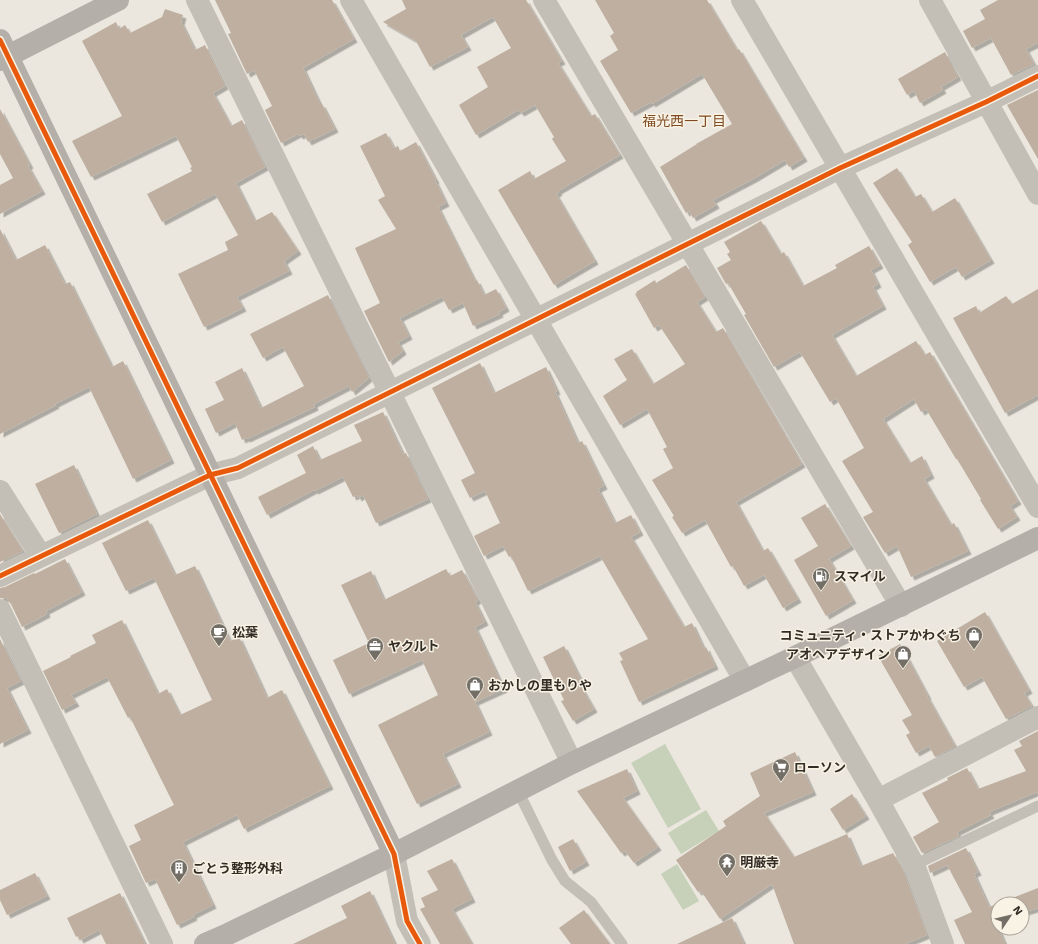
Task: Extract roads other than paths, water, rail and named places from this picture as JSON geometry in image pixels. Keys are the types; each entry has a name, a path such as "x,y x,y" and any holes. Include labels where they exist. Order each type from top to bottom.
{"street":[{"path":"118,0 3,52 394,854 407,920 420,944"},
{"path":"197,0 572,763"},
{"path":"351,0 745,681"},
{"path":"544,0 901,606"},
{"path":"742,0 1038,507"},
{"path":"930,0 1038,194"},
{"path":"0,576 210,475 238,468 840,168 986,102 1038,76"},
{"path":"0,491 41,556"},
{"path":"205,944 394,854 572,763 901,606 1038,538"},
{"path":"0,610 162,944"},
{"path":"795,657 914,865 939,943"},
{"path":"878,800 1038,717"}],"lane":[{"path":"518,791 552,860 565,881 591,902 622,944"},
{"path":"914,865 1038,806"}],"place":[{"name":"スマイル","path":"821,591"},
{"name":"松葉","path":"219,647"},
{"name":"コミュニティ・ストアかわぐち","path":"974,650"},
{"name":"ヤクルト","path":"375,661"},
{"name":"アオヘアデザイン","path":"903,669"},
{"name":"おかしの里もりや","path":"475,700"},
{"name":"ローソン","path":"781,782"},
{"name":"明厳寺","path":"727,877"},
{"name":"ごとう整形外科","path":"179,883"}],"district":[{"name":"福光西一丁目","path":"684,121"}]}
